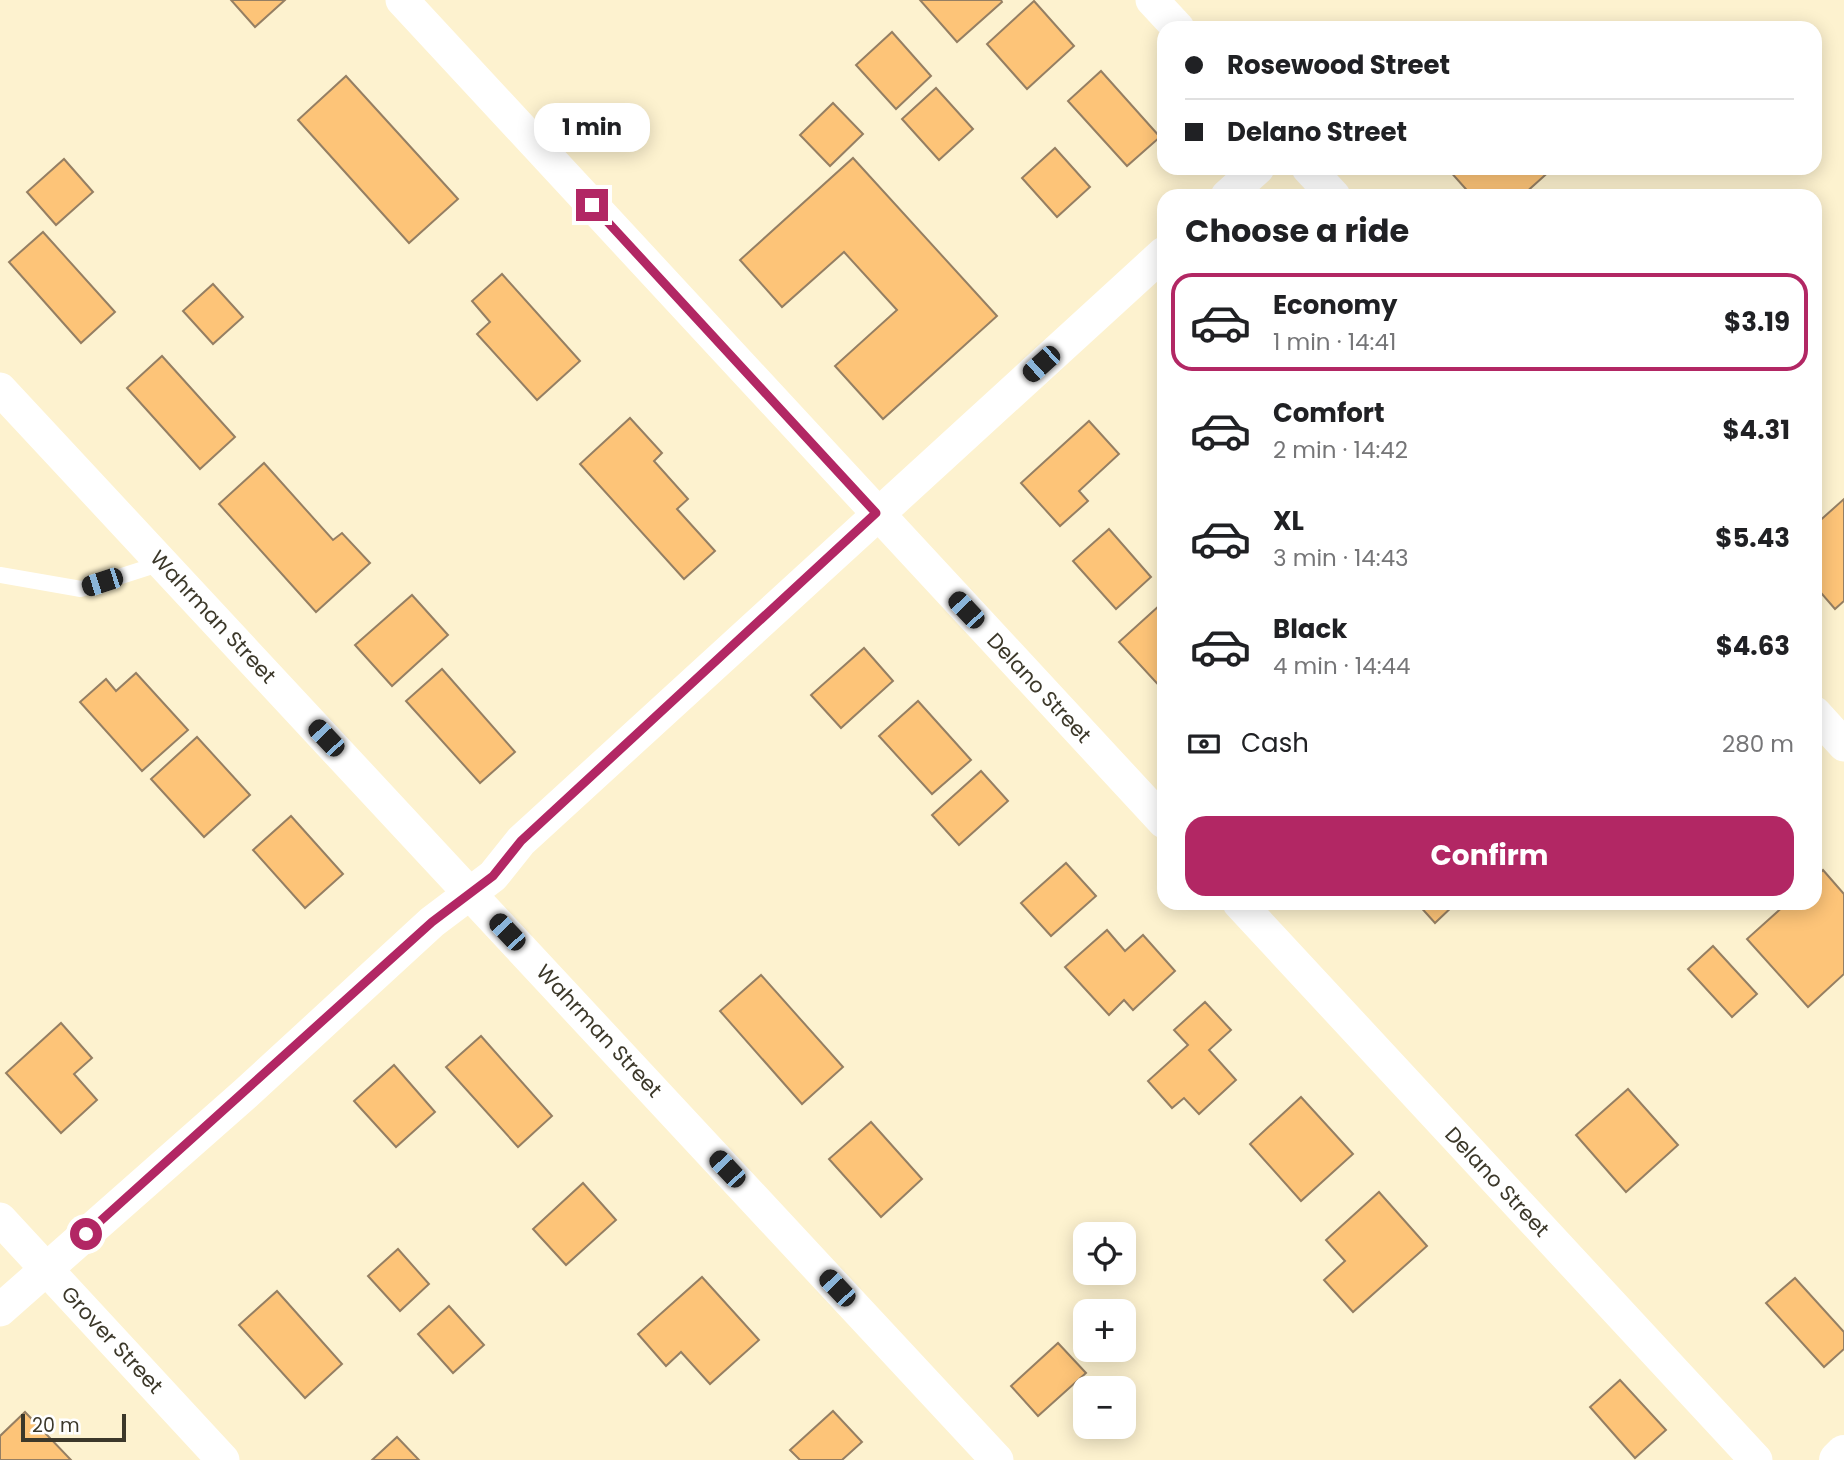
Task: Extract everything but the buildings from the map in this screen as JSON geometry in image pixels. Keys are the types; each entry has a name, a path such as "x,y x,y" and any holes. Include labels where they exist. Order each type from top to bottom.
{"street":[{"name":"Delano Street","path":"402,0 1157,814"},
{"path":"1152,0 1172,21"},
{"path":"1235,189 1250,175"},
{"path":"1314,175 1328,189"},
{"path":"0,1310 432,922 493,876 521,841 876,513 1157,259"},
{"name":"Wahrman Street","path":"0,389 997,1460"},
{"path":"1822,721 1844,745"},
{"name":"Delano Street","path":"1245,910 1756,1460"},
{"name":"Grover Street","path":"0,1219 223,1460"},
{"path":"1838,1460 1844,1454"}],"lane":[{"path":"0,575 81,589 162,563"}],"route":[{"path":"86,1234 245,1094 432,922 493,876 521,841 876,513 592,205"}]}
